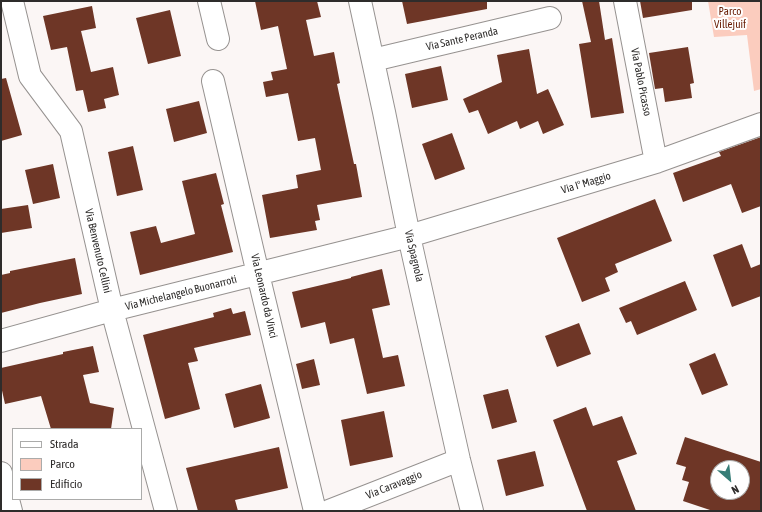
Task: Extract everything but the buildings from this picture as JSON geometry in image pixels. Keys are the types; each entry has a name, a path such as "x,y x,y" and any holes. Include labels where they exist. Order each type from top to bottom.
{"street":[{"name":"Via Benvenuto Cellini","path":"12,1 30,76 70,130 112,310 166,511"},
{"path":"209,1 218,39"},
{"name":"Via Spagnola","path":"360,1 409,236 459,460 472,511"},
{"name":"Via Pablo Picasso","path":"625,1 656,162"},
{"name":"Via Sante Peranda","path":"373,60 550,18"},
{"name":"Via Leonardo da Vinci","path":"213,81 315,511"},
{"name":"Via I° Maggio","path":"409,236 656,162 761,124"},
{"name":"Via Michelangelo Buonarroti","path":"1,341 112,310 409,236"},
{"name":"Via Caravaggio","path":"329,511 459,460"},
{"path":"1,473 11,511"}],"green space":[{"name":"Parco Villejuif","path":"708,1 761,1 761,89 754,91 747,35 714,37"}]}
